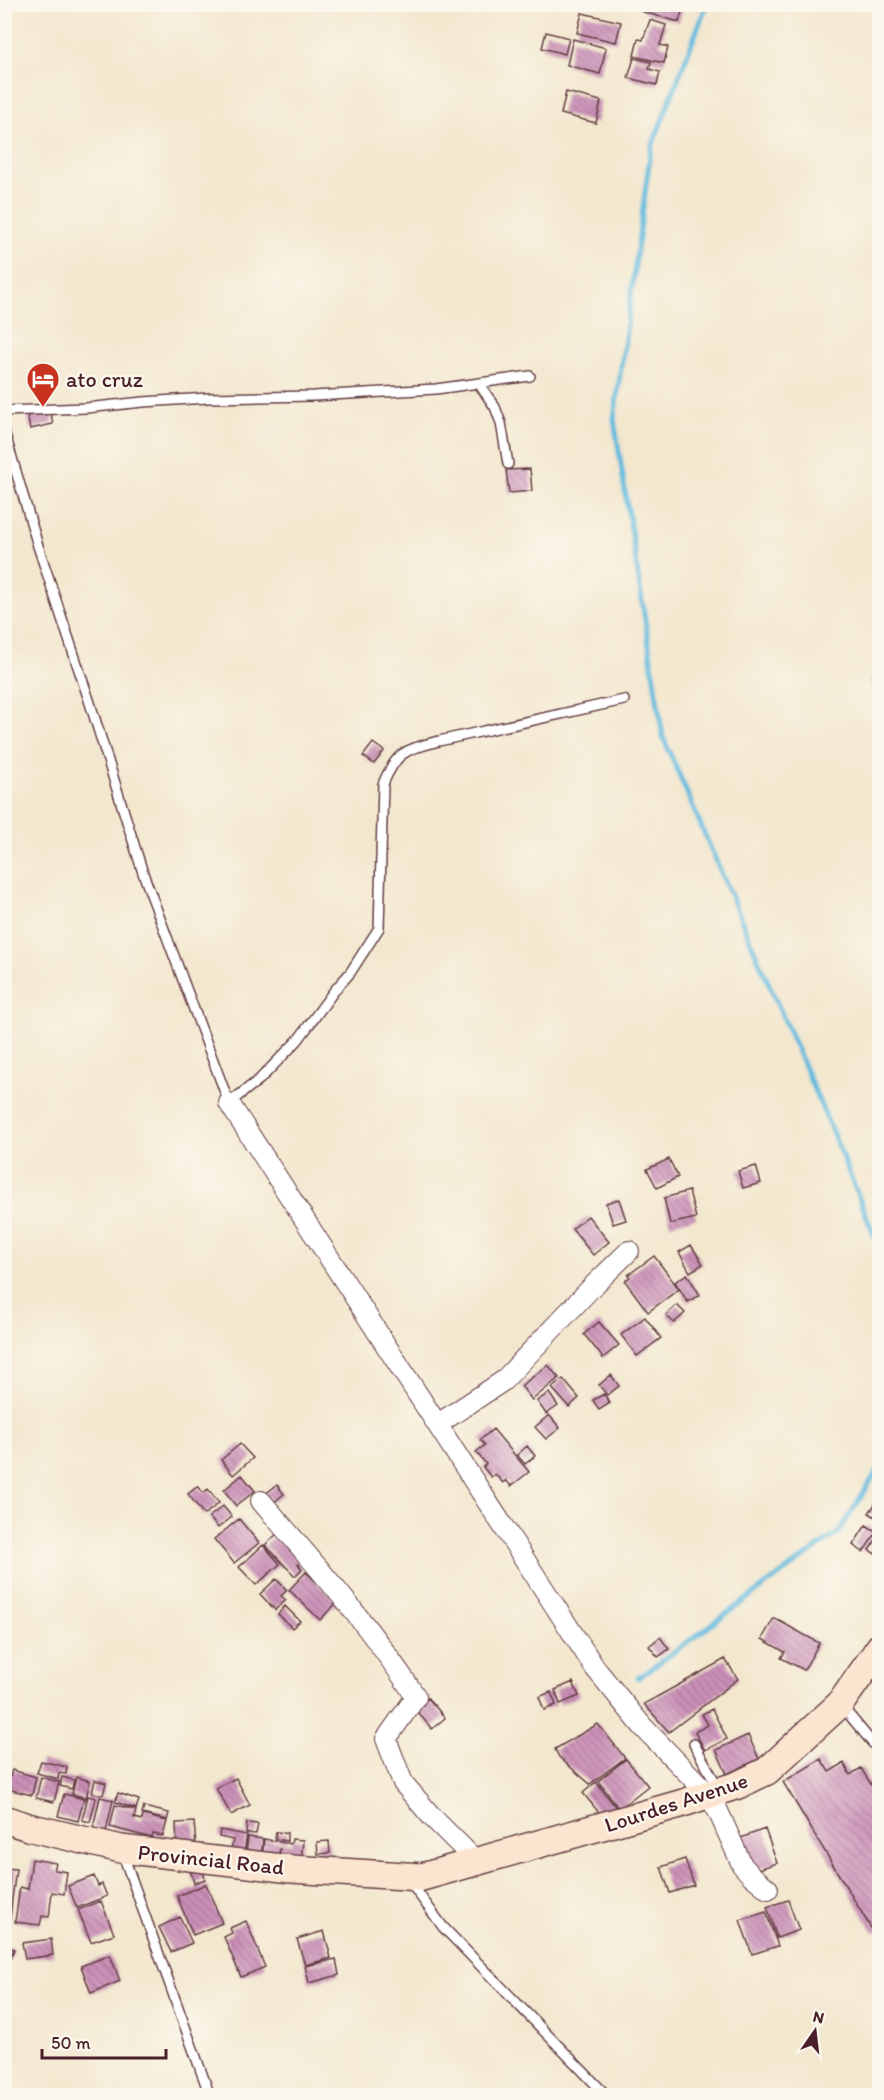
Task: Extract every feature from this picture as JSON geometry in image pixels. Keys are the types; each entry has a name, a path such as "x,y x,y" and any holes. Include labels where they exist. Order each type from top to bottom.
{"main road":[{"name":"Lourdes Avenue","path":"414,1876 476,1861 715,1793 767,1771 840,1704 879,1647"},
{"name":"Provincial Road","path":"4,1819 121,1849 291,1869 414,1876"}],"street":[{"path":"229,1103 595,1668 643,1728 715,1793 718,1811 742,1864 768,1889"},
{"path":"438,1424 503,1382 629,1251"},
{"path":"261,1501 338,1590 416,1697 386,1739 403,1783 432,1817 476,1861"}],"lane":[{"path":"4,411 86,408 208,398 314,396 436,389 530,376"},
{"path":"479,384 495,407 501,423 508,464"},
{"path":"4,431 38,546 143,873 229,1103 260,1079 298,1040 350,973 379,928 382,897 383,784 392,762 410,749 439,741 624,700"},
{"path":"840,1704 879,1752"},
{"path":"694,1744 715,1793"},
{"path":"121,1849 210,2096"},
{"path":"414,1876 443,1927 607,2096"}],"building":[{"path":"645,4 684,4 679,22 643,12"},
{"path":"582,13 621,22 616,42 577,33"},
{"path":"650,20 666,25 660,45 668,47 664,63 634,56 638,39 643,40"},
{"path":"546,32 569,38 565,54 542,48"},
{"path":"573,39 606,48 600,74 567,65"},
{"path":"634,58 651,62 649,69 660,72 657,85 628,78"},
{"path":"566,92 601,101 596,123 561,114"},
{"path":"50,409 53,424 30,429 27,414"},
{"path":"530,469 532,491 509,493 506,470"},
{"path":"873,677 880,677 880,699 874,699"},
{"path":"373,743 384,751 374,764 363,756"},
{"path":"669,1159 678,1177 657,1188 647,1169"},
{"path":"756,1166 761,1183 743,1188 738,1171"},
{"path":"689,1191 696,1218 670,1224 664,1198"},
{"path":"619,1199 626,1220 613,1224 606,1203"},
{"path":"588,1216 609,1242 593,1255 572,1229"},
{"path":"691,1245 703,1264 690,1272 679,1252"},
{"path":"654,1256 679,1289 648,1312 625,1281 630,1277 628,1275"},
{"path":"687,1274 700,1295 688,1302 675,1282"},
{"path":"677,1305 685,1313 674,1323 666,1315"},
{"path":"645,1317 661,1338 637,1356 621,1335"},
{"path":"599,1322 619,1345 603,1358 584,1334"},
{"path":"548,1365 559,1378 532,1400 521,1386"},
{"path":"611,1375 619,1386 607,1395 599,1385"},
{"path":"563,1379 579,1398 569,1407 552,1388"},
{"path":"549,1393 558,1406 546,1414 537,1401"},
{"path":"604,1394 610,1403 599,1410 593,1400"},
{"path":"549,1415 560,1428 546,1439 535,1427"},
{"path":"493,1429 529,1472 511,1486 506,1480 503,1483 495,1474 491,1477 483,1467 486,1464 476,1452 485,1445 480,1440"},
{"path":"240,1444 253,1458 233,1475 221,1460"},
{"path":"527,1446 535,1456 525,1464 517,1455"},
{"path":"242,1475 255,1491 236,1506 224,1490"},
{"path":"277,1485 284,1494 273,1503 265,1494"},
{"path":"198,1486 203,1493 208,1489 219,1503 204,1515 188,1494"},
{"path":"878,1500 880,1502 880,1520 869,1513"},
{"path":"223,1506 232,1517 218,1528 209,1517"},
{"path":"239,1519 259,1543 234,1563 214,1539"},
{"path":"866,1525 877,1532 863,1552 853,1545"},
{"path":"279,1532 304,1558 298,1564 302,1569 295,1576 265,1545"},
{"path":"880,1534 880,1557 869,1550"},
{"path":"263,1545 280,1564 256,1585 239,1567"},
{"path":"306,1572 337,1602 320,1620 289,1590"},
{"path":"276,1579 287,1590 281,1596 286,1600 275,1610 260,1594"},
{"path":"285,1606 300,1621 292,1628 278,1614"},
{"path":"774,1618 819,1643 804,1670 781,1658 785,1652 762,1639"},
{"path":"660,1637 669,1649 658,1657 649,1646"},
{"path":"725,1659 738,1679 669,1732 644,1704"},
{"path":"573,1682 579,1696 560,1704 555,1690"},
{"path":"551,1692 556,1705 544,1710 539,1697"},
{"path":"428,1698 445,1718 432,1729 415,1709"},
{"path":"712,1709 727,1739 705,1750 695,1732 708,1725 702,1714"},
{"path":"598,1724 625,1758 590,1784 559,1757 555,1749"},
{"path":"748,1735 759,1759 727,1774 716,1750"},
{"path":"626,1759 648,1786 619,1809 598,1781"},
{"path":"821,1759 829,1772 844,1763 850,1775 861,1768 880,1799 880,1930 874,1933 783,1782"},
{"path":"41,1761 67,1767 66,1774 59,1773 58,1779 37,1773"},
{"path":"12,1770 36,1777 32,1795 7,1789"},
{"path":"41,1777 59,1782 54,1802 36,1798"},
{"path":"62,1777 74,1780 72,1789 60,1786"},
{"path":"76,1777 90,1781 86,1798 72,1794"},
{"path":"236,1778 250,1805 231,1815 216,1788"},
{"path":"95,1780 106,1783 103,1795 92,1793"},
{"path":"596,1782 618,1810 605,1820 583,1793"},
{"path":"118,1793 139,1800 136,1809 115,1802"},
{"path":"64,1794 84,1799 78,1821 58,1816"},
{"path":"88,1796 96,1798 90,1822 82,1820"},
{"path":"100,1797 113,1800 106,1831 93,1828"},
{"path":"115,1805 136,1810 134,1818 142,1820 143,1815 167,1821 163,1836 153,1834 152,1838 110,1827"},
{"path":"144,1807 169,1813 167,1820 142,1814"},
{"path":"194,1822 196,1846 177,1847 176,1823"},
{"path":"247,1823 258,1824 256,1834 246,1833"},
{"path":"765,1829 777,1863 750,1872 738,1839"},
{"path":"220,1830 247,1835 244,1854 231,1852 233,1840 219,1837"},
{"path":"276,1832 287,1833 287,1841 275,1839"},
{"path":"248,1837 263,1839 261,1857 246,1854"},
{"path":"264,1839 291,1844 292,1839 303,1840 301,1862 279,1859 280,1848 278,1859 262,1857"},
{"path":"329,1841 330,1853 318,1854 317,1842"},
{"path":"32,1859 56,1863 54,1870 67,1872 64,1894 52,1892 49,1917 42,1916 40,1925 15,1922 20,1887 28,1889"},
{"path":"685,1859 694,1885 670,1893 661,1867"},
{"path":"202,1867 205,1879 194,1883 190,1870"},
{"path":"4,1868 16,1869 9,1923 4,1922"},
{"path":"94,1876 98,1886 102,1884 107,1896 77,1908 68,1886"},
{"path":"206,1884 222,1923 193,1935 177,1896"},
{"path":"788,1900 799,1930 777,1938 767,1907"},
{"path":"101,1901 114,1934 91,1942 78,1910"},
{"path":"766,1912 778,1946 752,1954 740,1920"},
{"path":"180,1917 192,1943 171,1952 159,1927"},
{"path":"246,1921 265,1967 241,1977 224,1937 232,1933 230,1928"},
{"path":"324,1931 331,1958 305,1965 297,1939"},
{"path":"51,1939 53,1955 25,1959 22,1943"},
{"path":"4,1945 14,1949 5,1973 4,1973"},
{"path":"110,1955 120,1981 91,1993 81,1966"},
{"path":"336,1959 339,1975 309,1983 305,1966"}],"waterway":[{"path":"707,4 651,149 614,419 663,737 834,1136 880,1250"},
{"path":"638,1678 839,1532 880,1466"}],"place":[{"name":"ato cruz","path":"43,408"}]}
